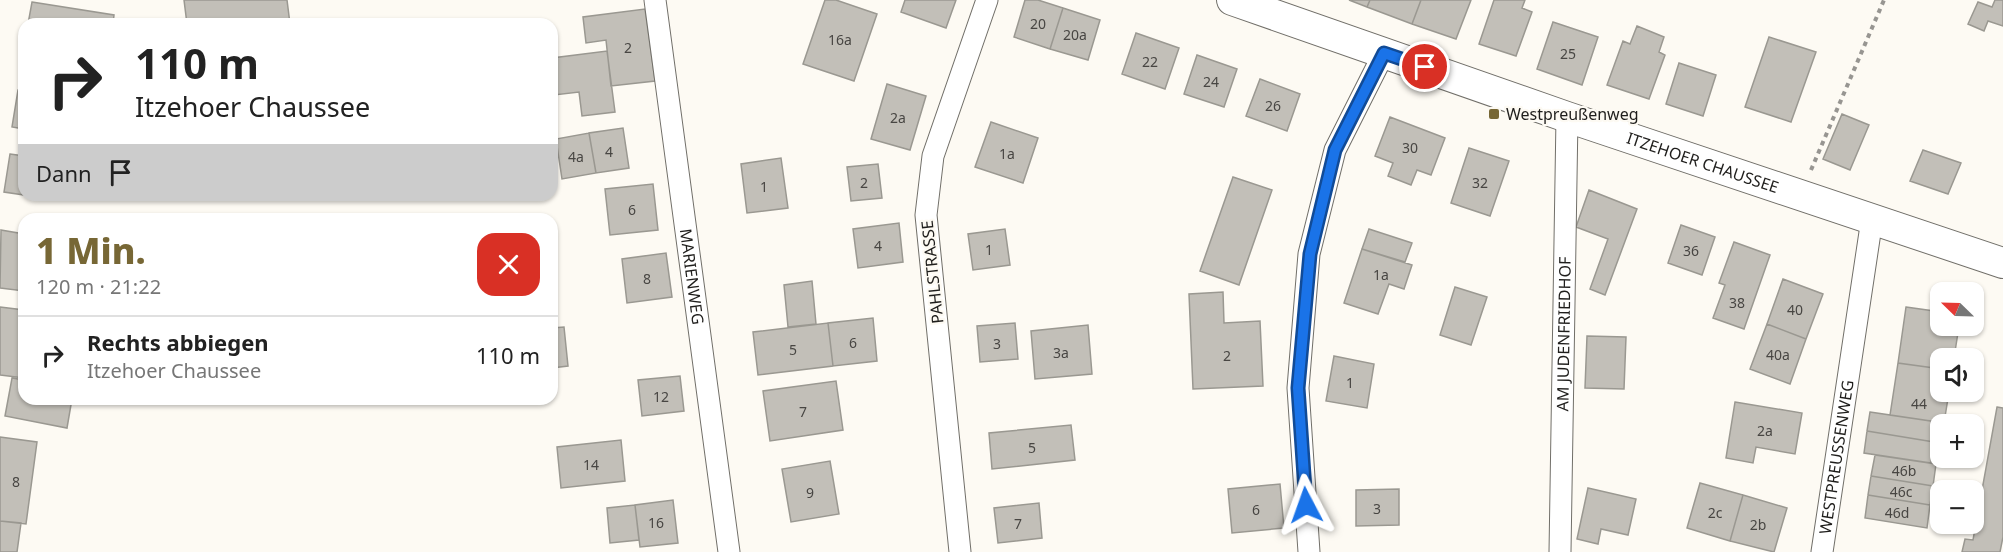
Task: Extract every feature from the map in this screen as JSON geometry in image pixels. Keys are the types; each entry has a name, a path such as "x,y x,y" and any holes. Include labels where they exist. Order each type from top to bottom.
{"street":[{"name":"MARIENWEG","path":"655,0 729,552"},
{"name":"PAHLSTRASSE","path":"960,552 926,215 933,156 987,0"},
{"name":"ITZEHOER CHAUSSEE","path":"1232,0 1568,117 2003,264"},
{"path":"1309,552 1298,388 1310,254 1335,150 1384,53"},
{"name":"AM JUDENFRIEDHOF","path":"1560,552 1568,117"},
{"name":"WESTPREUSSENWEG","path":"1822,552 1872,219"}],"path":[{"path":"1801,195 1884,0"}],"building":[{"path":"184,0 287,0 289,18 186,18"},
{"path":"825,0 836,0 877,14 854,81 803,64"},
{"path":"905,0 956,0 946,28 901,12"},
{"path":"1025,0 1038,0 1063,8 1050,49 1014,37"},
{"path":"1349,0 1370,0 1367,7"},
{"path":"1370,0 1421,0 1412,24 1367,7"},
{"path":"1421,0 1471,0 1456,39 1412,24"},
{"path":"1494,0 1525,0 1522,8 1532,12 1516,56 1479,44"},
{"path":"1995,0 2003,0 2003,26 1988,21 1984,31 1968,24 1978,2 1992,7"},
{"path":"32,2 114,15 114,18 29,18"},
{"path":"1063,8 1100,20 1088,60 1050,49"},
{"path":"645,9 655,81 611,86 606,40 586,43 583,17"},
{"path":"1553,22 1598,37 1582,85 1537,69"},
{"path":"1637,26 1664,37 1659,52 1665,55 1649,99 1607,85 1623,41 1630,44"},
{"path":"1136,33 1179,48 1165,89 1122,74"},
{"path":"1769,37 1816,52 1791,122 1745,107"},
{"path":"607,51 615,112 582,116 579,92 558,95 558,57"},
{"path":"1197,55 1237,69 1224,107 1184,94"},
{"path":"1679,63 1716,75 1703,116 1666,104"},
{"path":"1260,79 1300,94 1287,131 1246,116"},
{"path":"887,84 926,96 910,150 871,139"},
{"path":"18,90 18,128 12,127"},
{"path":"1842,114 1869,125 1850,170 1823,159"},
{"path":"1390,117 1445,138 1431,175 1417,170 1411,185 1388,176 1393,163 1375,156"},
{"path":"991,122 1038,138 1023,183 975,167"},
{"path":"623,128 629,168 596,173 589,133"},
{"path":"589,133 596,173 562,179 558,139"},
{"path":"1469,148 1509,161 1490,216 1451,203"},
{"path":"1923,150 1961,163 1948,194 1910,181"},
{"path":"10,154 18,155 18,194 4,192"},
{"path":"781,158 788,208 747,213 741,164"},
{"path":"878,164 882,198 851,201 847,167"},
{"path":"1233,177 1272,190 1239,285 1200,271"},
{"path":"653,184 658,230 610,235 605,189"},
{"path":"1589,190 1637,209 1605,295 1590,289 1608,239 1576,227"},
{"path":"899,223 903,262 858,268 853,229"},
{"path":"1681,225 1715,237 1702,275 1668,263"},
{"path":"1005,229 1010,265 973,270 968,234"},
{"path":"1369,229 1412,243 1405,262 1362,249"},
{"path":"1,230 18,233 18,290 0,288"},
{"path":"1734,242 1770,255 1744,329 1713,318 1725,285 1719,283"},
{"path":"1362,249 1412,265 1404,289 1389,284 1378,314 1344,303"},
{"path":"666,253 672,297 627,303 622,259"},
{"path":"1783,279 1823,294 1806,339 1767,324"},
{"path":"812,281 816,324 788,327 784,285"},
{"path":"1455,287 1487,297 1471,345 1440,335"},
{"path":"1223,292 1224,323 1260,321 1263,386 1193,389 1189,294"},
{"path":"0,307 18,309 18,377 0,375"},
{"path":"1906,307 1930,310 1930,336 1957,336 1956,348 1930,348 1930,367 1898,363"},
{"path":"873,318 877,361 833,366 828,323"},
{"path":"828,323 833,366 758,375 753,332"},
{"path":"1015,323 1018,359 980,362 977,326"},
{"path":"1767,324 1806,339 1790,384 1750,369"},
{"path":"1088,325 1092,374 1035,379 1031,331"},
{"path":"564,327 568,366 558,367 558,328"},
{"path":"1587,336 1626,337 1624,389 1585,388"},
{"path":"1334,356 1374,364 1367,408 1326,401"},
{"path":"1898,363 1930,367 1930,402 1947,402 1945,414 1930,414 1930,421 1890,415"},
{"path":"680,376 684,411 642,416 638,380"},
{"path":"12,378 18,379 18,405 71,405 67,428 5,416"},
{"path":"836,381 843,430 770,441 763,391"},
{"path":"1735,402 1802,413 1795,454 1756,447 1753,463 1726,458"},
{"path":"1997,407 2003,408 2003,537 2000,552 1962,552 1965,539 1973,540 1974,534 1984,534 1984,480"},
{"path":"1870,412 1930,421 1930,441 1867,431"},
{"path":"1071,425 1075,460 992,469 989,433"},
{"path":"1867,431 1930,441 1930,463 1864,453"},
{"path":"0,437 37,442 26,524 0,521"},
{"path":"621,440 625,481 561,488 557,447"},
{"path":"1875,455 1930,463 1930,468 1935,468 1934,480 1930,480 1930,486 1871,476"},
{"path":"830,461 839,514 791,522 782,469"},
{"path":"1871,476 1930,486 1930,505 1868,495"},
{"path":"1700,483 1743,495 1730,541 1687,528"},
{"path":"1280,484 1284,528 1232,533 1228,489"},
{"path":"1588,488 1636,499 1628,535 1601,529 1598,544 1577,539"},
{"path":"1399,489 1399,525 1356,526 1356,490"},
{"path":"1743,495 1787,508 1774,552 1730,541"},
{"path":"1868,495 1930,505 1927,528 1865,518"},
{"path":"673,500 678,543 640,547 635,505"},
{"path":"1039,503 1042,538 998,543 994,508"},
{"path":"635,505 639,540 610,543 607,508"},
{"path":"0,521 21,523 17,552 0,552"}],"place":[{"name":"Westpreußenweg","path":"1494,114"}],"route":[{"path":"1306,505 1298,388 1310,254 1335,150 1384,53 1425,67"}]}
